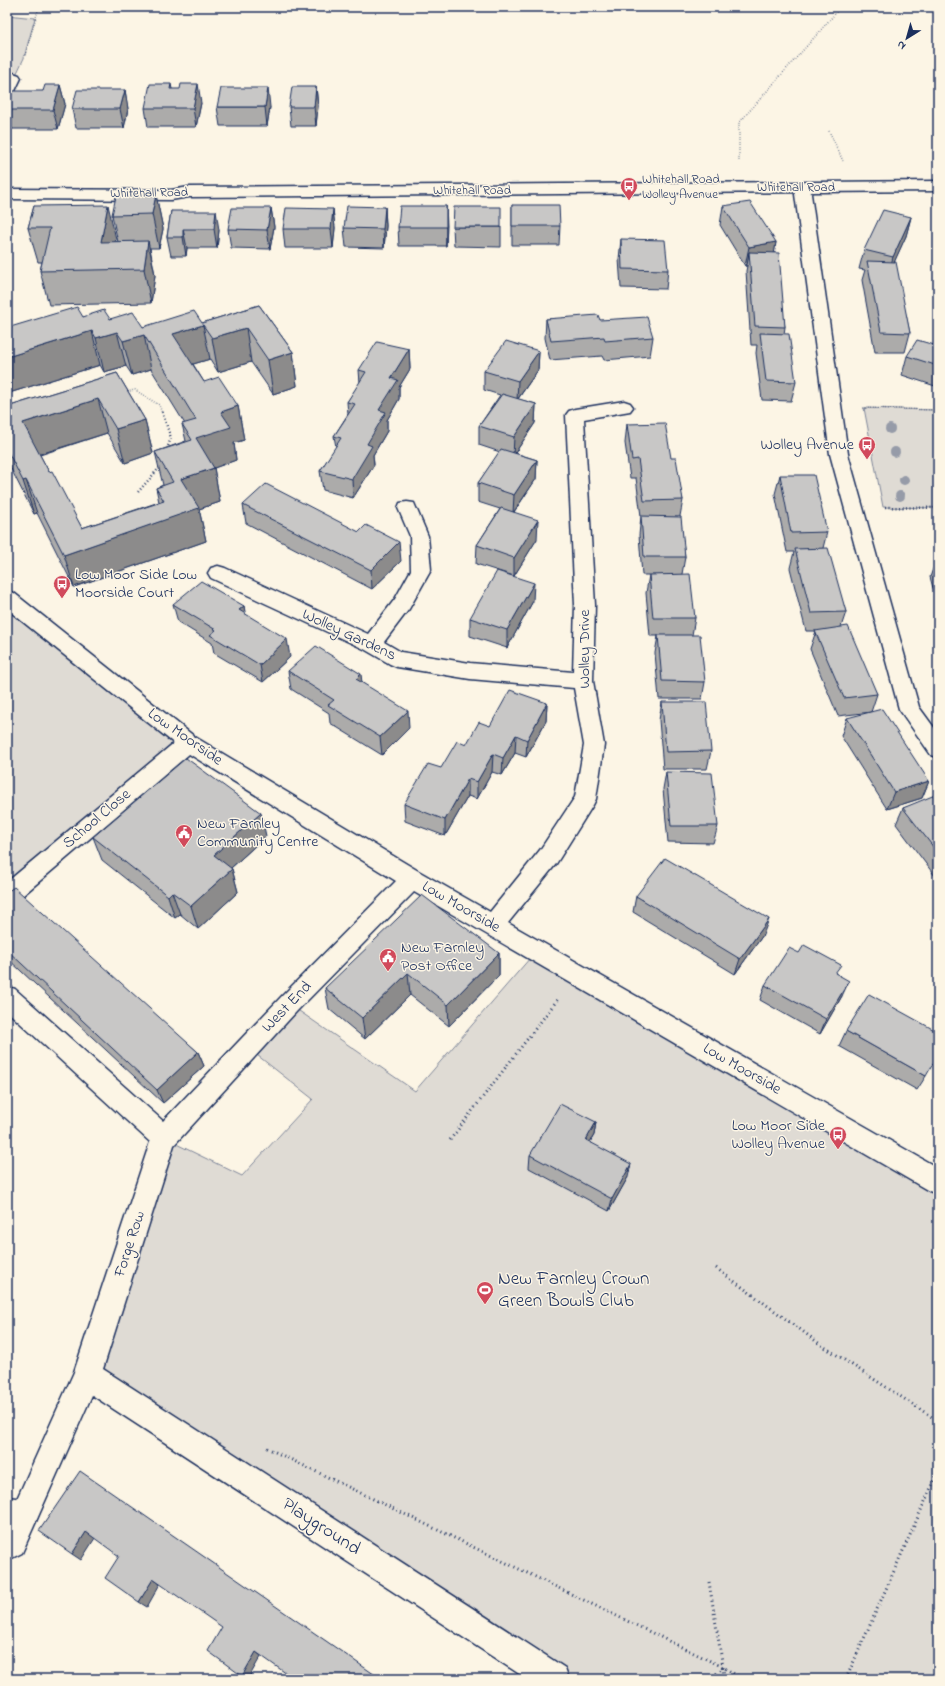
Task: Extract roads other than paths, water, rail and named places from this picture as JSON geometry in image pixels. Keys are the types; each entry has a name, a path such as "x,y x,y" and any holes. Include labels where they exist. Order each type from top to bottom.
{"street":[{"path":"7,94 11,77"},
{"name":"Whitehall Road","path":"7,194 171,195 197,192 938,186"},
{"path":"802,187 839,454 909,708 938,749"},
{"name":"Wolley Drive","path":"493,925 548,858 585,799 594,745 583,681 585,605 575,415 624,407"},
{"path":"371,644 402,604 421,570 419,536 407,508"},
{"name":"Wolley Gardens","path":"218,573 371,644 397,659 470,671 583,681"},
{"name":"Low Moorside","path":"7,598 188,743 412,879 938,1182"},
{"name":"School Close","path":"7,895 188,743"},
{"name":"West End","path":"164,1138 284,1010 412,879"},
{"path":"7,996 164,1138"},
{"name":"Forge Row","path":"12,1543 16,1512 87,1375 164,1138"},
{"name":"Playground","path":"87,1375 554,1679"}],"place":[{"name":"Whitehall Road Wolley Avenue","path":"629,201"},
{"name":"Wolley Avenue","path":"867,460"},
{"name":"Low Moor Side Low Moorside Court","path":"62,599"},
{"name":"New Farnley Community Centre","path":"184,848"},
{"name":"New Farnley Post Office","path":"388,972"},
{"name":"Low Moor Side Wolley Avenue","path":"838,1150"},
{"name":"New Farnley Crown Green Bowls Club","path":"485,1305"}]}
